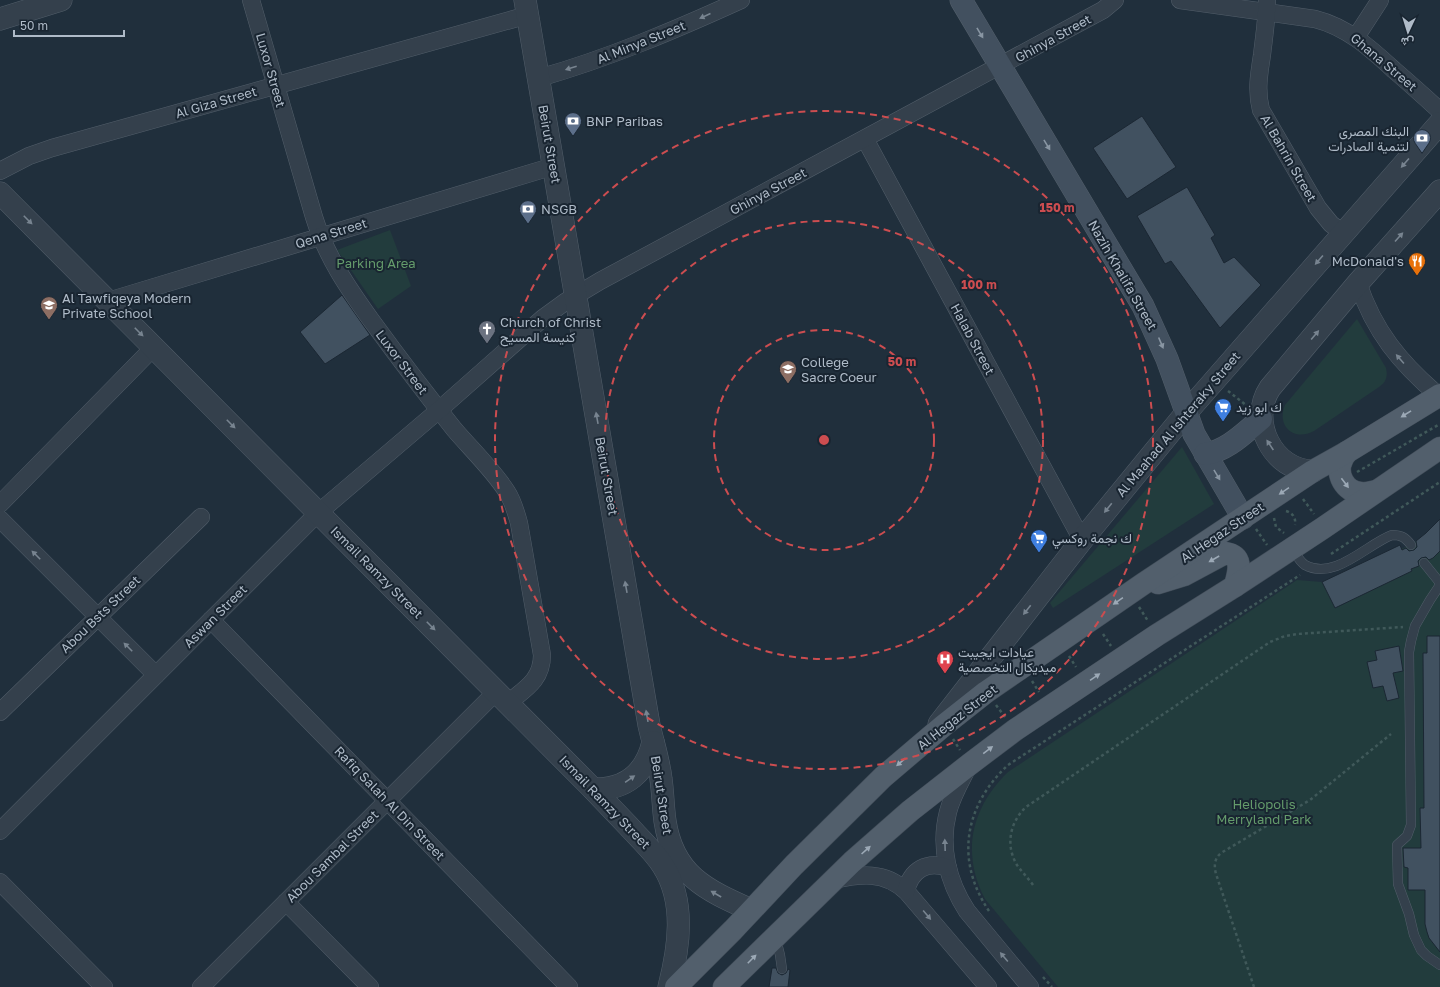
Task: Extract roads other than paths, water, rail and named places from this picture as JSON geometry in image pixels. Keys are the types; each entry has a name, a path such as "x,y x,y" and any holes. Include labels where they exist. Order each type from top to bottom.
{"main road":[{"name":"Nazih Khalifa Street","path":"960,0 1143,306 1165,354 1194,434 1246,525"},
{"name":"Al Hegaz Street","path":"676,987 794,865 883,778 937,731 986,692 1136,589 1246,525 1313,471 1350,462 1378,432 1439,395"},
{"path":"1205,454 1214,453 1229,445 1261,418"},
{"path":"724,987 833,880 910,810 970,764 1015,730 1157,635 1235,586 1282,542 1376,492 1435,443"},
{"path":"1350,462 1342,459 1339,468 1340,477 1344,485 1351,490 1360,493 1376,492"},
{"path":"1136,589 1184,575 1225,554 1231,554 1238,561 1239,567 1235,586"}],"street":[{"path":"0,1 9,16 61,0"},
{"name":"Luxor Street","path":"251,0 320,236 334,265 402,362 503,485 511,500 519,523 542,661 536,678 502,697"},
{"name":"Al Minya Street","path":"539,78 628,48 681,27 741,0"},
{"name":"Ghinya Street","path":"440,410 543,318 576,295 1103,10 1115,0"},
{"name":"Ghana Street","path":"1180,0 1267,6 1322,20 1343,29 1356,37 1440,111"},
{"path":"1356,37 1380,0"},
{"name":"Al Bahrin Street","path":"1267,6 1258,87 1261,110 1318,208 1331,224 1343,233"},
{"name":"Al Giza Street","path":"0,171 29,156 52,148 275,86 527,8"},
{"name":"Beirut Street","path":"527,8 653,742 660,773 666,830 674,854 684,868 700,883 722,897 751,910"},
{"name":"Al Maahad Al Ishteraky Street","path":"937,731 1082,540 1186,413 1440,123"},
{"name":"Halab Street","path":"865,139 1082,540"},
{"name":"Qena Street","path":"108,301 554,166"},
{"path":"1313,471 1293,467 1281,458 1267,441 1263,431 1261,418 1264,402 1270,388 1358,283 1440,191"},
{"name":"Ismail Ramzy Street","path":"0,193 502,697 647,846 663,867 670,882 676,902 678,924 676,957 669,987"},
{"path":"1358,283 1372,317 1391,348 1416,376 1439,395"},
{"path":"0,504 154,347"},
{"name":"Aswan Street","path":"0,831 318,513 440,410"},
{"name":"Abou Bsts Street","path":"0,712 200,517"},
{"path":"0,519 156,675"},
{"name":"Rafiq Salah Al Din Street","path":"211,620 569,987"},
{"name":"Abou Sambal Street","path":"201,987 387,801 502,697"},
{"path":"593,789 606,789 619,786 635,776 647,760 653,742"},
{"path":"970,764 948,811 945,837 948,868 954,889 967,912 1030,987"},
{"path":"906,891 911,878 922,868 935,865 948,868"},
{"path":"833,880 860,875 870,875 883,877 893,881 906,891 986,986"},
{"path":"0,882 104,987"},
{"path":"286,902 370,987"}],"lane":[{"path":"1282,542 1305,565 1323,568 1343,564 1392,535 1404,537 1411,544"},
{"path":"1424,564 1440,584 1416,626 1411,642 1409,660 1411,825 1407,836 1397,845 1397,878 1417,943 1427,956 1440,965"},
{"path":"775,936 782,969"}],"place":[{"name":"BNP Paribas","path":"573,136"},
{"name":"البنك المصرى لتنمية الصادرات","path":"1422,153"},
{"name":"NSGB","path":"528,224"},
{"name":"McDonald's","path":"1417,276"},
{"name":"Al Tawfiqeya Modern Private School","path":"49,320"},
{"name":"Church of Christ كنيسة المسيح","path":"487,344"},
{"name":"College Sacre Coeur","path":"788,384"},
{"name":"ك ابو زيد","path":"1223,422"},
{"name":"ك نجمة روكسي","path":"1039,553"},
{"name":"عيادات ايجيبت ميديكال التخصصية","path":"945,674"}],"park label":[{"name":"Parking Area","path":"376,263"},
{"name":"Heliopolis Merryland Park","path":"1264,812"}]}
